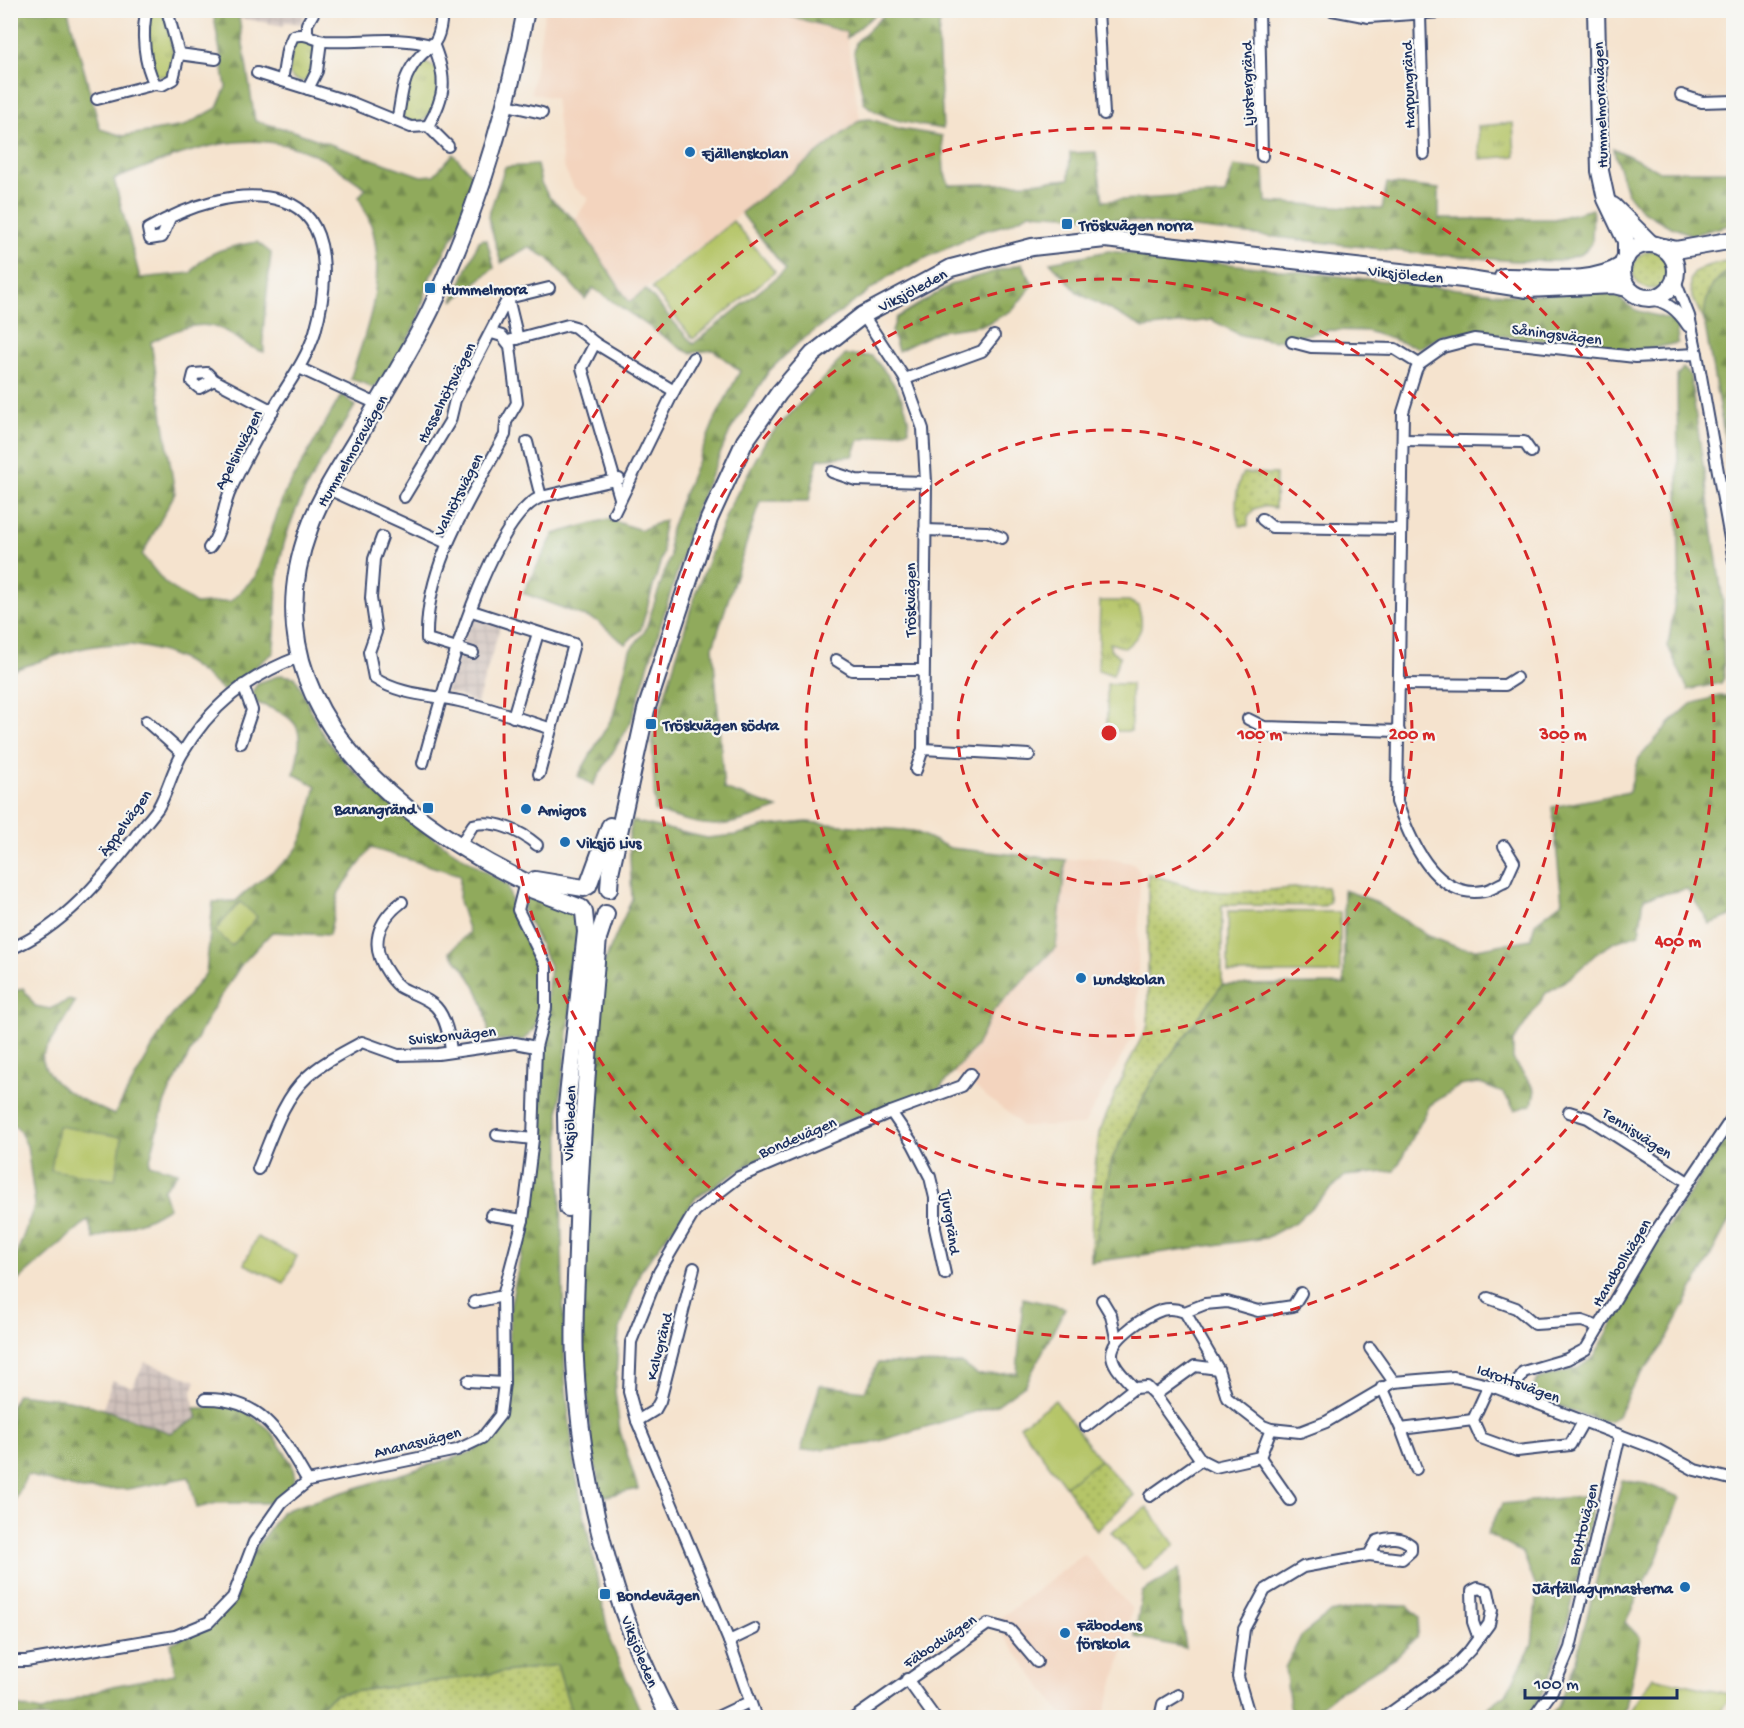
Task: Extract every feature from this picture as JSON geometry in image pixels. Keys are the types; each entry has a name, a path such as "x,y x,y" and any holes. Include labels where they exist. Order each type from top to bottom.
{"main road":[{"name":"Hummelmoravägen","path":"526,10 507,105 464,233 430,309 326,489 308,530 296,582 299,657 317,702 339,740 367,774 398,801 459,847 525,882 531,888 583,910"},
{"name":"Hummelmoravägen","path":"1596,10 1600,171 1606,199 1626,241 1625,261"},
{"path":"1606,199 1658,246 1675,259 1675,273 1670,287 1661,295 1648,298 1637,296 1627,288 1624,280 1625,261 1636,247 1658,246 1676,250 1734,240"},
{"name":"Viksjöleden","path":"609,889 610,873 646,710 702,539 746,441 779,393 813,354 863,315 951,268 1032,248 1105,239 1463,279 1527,289 1614,285 1627,288"},
{"path":"1675,273 1687,260 1734,251"},
{"name":"Viksjöleden","path":"1463,279 1595,278 1611,273 1625,261"},
{"name":"Viksjöleden","path":"586,887 635,754"},
{"name":"Hummelmoravägen","path":"525,882 535,880 586,887"},
{"path":"599,884 609,889 613,900 606,914 594,917 583,910 580,897 586,887 599,884"},
{"name":"Viksjöleden","path":"583,910 586,932 566,1114 569,1245 578,1399 597,1521 611,1571 643,1661 670,1718"},
{"name":"Viksjöleden","path":"575,1335 580,1137 598,938 606,914"}],"street":[{"path":"147,10 144,21 149,73 155,84"},
{"path":"97,99 155,84 162,85 173,79 179,54 166,10"},
{"path":"307,35 307,24 315,10"},
{"path":"397,120 406,76 418,59 434,46 441,32 442,10"},
{"path":"1098,10 1104,114"},
{"name":"Ljustergränd","path":"1259,10 1262,156"},
{"path":"1332,10 1369,17 1470,10"},
{"name":"Harpungränd","path":"1420,15 1424,154"},
{"path":"282,81 287,50 293,36 307,35 321,41 406,40 434,46"},
{"path":"308,89 317,71 321,41"},
{"path":"428,126 440,102 443,88 444,70 434,46"},
{"path":"179,54 216,59"},
{"path":"256,74 350,102 411,127 428,126 448,146"},
{"path":"1681,95 1702,102 1734,100"},
{"path":"507,105 542,114"},
{"name":"Apelsinvägen","path":"148,229 199,206 236,197 254,196 285,201 309,216 321,240 324,255 322,290 315,332 299,368 230,491 219,537 209,548"},
{"path":"1675,273 1689,316 1697,354 1734,561"},
{"path":"513,340 508,298 549,288"},
{"name":"Hasselnötsvägen","path":"404,497 450,421 455,400 492,333 508,298"},
{"path":"1648,298 1666,302 1681,315 1692,331"},
{"name":"Tröskvägen","path":"863,315 905,379 923,429 926,482 923,749 916,770"},
{"path":"492,333 513,340 568,326 575,327 595,343 674,391"},
{"path":"905,379 982,351 994,336"},
{"name":"Såningsvägen","path":"1419,364 1443,347 1474,339 1635,357 1697,354"},
{"name":"Valnötsvägen","path":"455,647 426,639 426,616 447,543 505,435 507,422 517,403 513,340"},
{"path":"1292,342 1311,348 1395,349 1419,364 1404,412 1397,802 1405,826 1437,878 1459,890 1484,891 1505,882 1514,862 1504,846"},
{"path":"595,343 582,368 612,480 620,498"},
{"path":"614,513 674,391 693,358"},
{"path":"299,368 377,404"},
{"path":"192,382 194,374 207,373 214,380 273,411"},
{"path":"1403,440 1524,442 1531,452"},
{"path":"526,442 541,497"},
{"path":"832,472 856,480 926,482"},
{"path":"423,763 455,647 472,611 484,577 518,513 531,501 541,497 631,476"},
{"path":"326,489 447,543"},
{"path":"1262,519 1272,527 1401,529"},
{"path":"925,530 987,532 1002,538"},
{"path":"382,537 374,559 371,598 376,632 369,652 374,678 384,685 440,699 458,701 549,728"},
{"path":"472,611 574,644 538,774"},
{"path":"513,717 538,633"},
{"path":"455,647 473,653"},
{"name":"Äppelvägen","path":"10,949 49,926 99,881 158,808 182,753 206,717 243,685 267,669 299,657"},
{"path":"836,660 852,670 923,670"},
{"path":"1400,684 1505,685 1516,678"},
{"path":"242,743 252,710 243,685"},
{"path":"1248,719 1264,727 1399,731"},
{"path":"146,721 182,753"},
{"path":"923,749 1029,755"},
{"path":"459,847 473,825 483,822 526,836 537,844"},
{"name":"Ananasvägen","path":"10,1661 26,1661 175,1636 209,1622 233,1597 260,1534 282,1502 308,1481 457,1450 482,1438 500,1415 504,1383 503,1296 523,1220 533,1139 536,1047 546,1008 546,966 518,910 525,882"},
{"path":"402,902 390,911 379,928 376,945 380,961 397,985 435,1006 447,1028 451,1050"},
{"name":"Sviskonvägen","path":"258,1169 282,1113 304,1079 322,1065 362,1042 398,1055 438,1054 451,1050 515,1043 536,1047"},
{"name":"Bondevägen","path":"756,1718 729,1641 637,1421 629,1392 630,1342 659,1272 694,1211 739,1177 891,1112 962,1086 971,1074"},
{"name":"Tjurgränd","path":"891,1112 913,1144 930,1177 935,1198 935,1228 945,1274"},
{"name":"Tennisvägen","path":"1569,1112 1588,1118 1688,1182"},
{"name":"Handbollvägen","path":"1512,1394 1523,1372 1567,1359 1586,1349 1688,1182 1734,1115"},
{"path":"496,1135 533,1139"},
{"path":"491,1215 523,1220"},
{"name":"Kalvgränd","path":"637,1421 655,1410 660,1401 694,1268"},
{"path":"1116,1338 1162,1310 1175,1309 1185,1312 1205,1304 1227,1302 1258,1311 1270,1310 1293,1306 1301,1293"},
{"path":"474,1302 503,1296"},
{"path":"1488,1298 1516,1308 1535,1324 1582,1321 1599,1327"},
{"path":"1102,1300 1111,1315 1116,1338 1112,1352 1113,1364 1134,1388"},
{"name":"Idrottsvägen","path":"1185,1312 1218,1369 1227,1398 1263,1426 1271,1429 1300,1431 1326,1422 1394,1382 1454,1377 1489,1385 1656,1449 1695,1470 1734,1480"},
{"path":"1370,1348 1394,1382"},
{"path":"1155,1395 1195,1366 1218,1369"},
{"path":"468,1382 504,1383"},
{"path":"1489,1385 1473,1420 1481,1438 1517,1451 1570,1445 1583,1422"},
{"path":"1086,1426 1134,1388 1147,1387 1201,1460 1215,1467 1260,1457"},
{"path":"1382,1388 1416,1469"},
{"path":"205,1399 218,1399 250,1407 281,1435 308,1481"},
{"path":"1401,1429 1473,1420"},
{"path":"1260,1457 1271,1429"},
{"name":"Bruttovägen","path":"1533,1718 1551,1693 1570,1648 1620,1436"},
{"path":"1260,1457 1290,1500"},
{"path":"1150,1496 1201,1460"},
{"path":"1250,1718 1238,1677 1240,1657 1244,1629 1265,1590 1303,1568 1369,1555"},
{"name":"Fäbodvägen","path":"854,1718 987,1624 1010,1630 1037,1662"},
{"path":"729,1641 754,1629"},
{"path":"1383,1718 1452,1669 1470,1650 1478,1636"},
{"path":"907,1679 935,1718"},
{"path":"1160,1718 1163,1704 1178,1695"},
{"path":"715,1718 749,1702"}],"shaded area":[{"path":"238,10 306,11 301,24 285,22 284,26 239,18"},
{"name":"Fjällenskolan","path":"545,11 771,11 846,32 860,120 629,302 575,220 589,198 574,188 563,165 555,98 531,93"},
{"path":"472,617 500,627 477,703 445,691"},
{"name":"Lundskolan","path":"1097,857 1133,863 1140,872 1137,1029 1084,1125 1021,1126 1016,1119 954,1072 976,1046 994,1010 1056,947 1066,860"},
{"path":"145,1362 196,1381 192,1391 194,1408 199,1418 170,1433 103,1409 112,1380 132,1387"},
{"name":"Fäbodens förskola","path":"1084,1554 1132,1609 1126,1643 1103,1717 1064,1717 994,1623"}],"green space":[{"path":"10,11 68,11 100,129 123,136 184,126 217,108 226,87 213,11 238,11 255,121 293,131 421,176 434,175 453,154 477,180 461,223 430,277 418,320 389,374 372,388 350,379 368,325 377,269 373,231 359,197 366,188 319,157 292,147 266,142 215,145 114,179 140,278 191,273 211,254 238,245 257,242 271,253 263,332 264,352 218,328 198,325 169,333 151,342 175,493 142,555 165,583 196,604 231,601 255,577 284,494 342,394 355,406 310,481 285,540 278,572 273,653 224,691 185,661 134,645 113,644 74,650 11,671"},
{"path":"154,11 164,11 174,57 167,76 155,76 150,67 146,22"},
{"path":"771,11 879,11 847,38 846,32"},
{"path":"888,11 941,11 938,39 943,129 891,118 864,103 854,53 856,42"},
{"path":"299,40 312,40 318,44 315,65 303,82 293,79 289,73 293,43"},
{"path":"426,63 441,70 436,100 430,113 419,124 407,122 402,116 408,79 419,64"},
{"path":"870,119 901,129 942,136 944,171 949,185 1028,183 1069,179 1070,153 1096,152 1103,201 1225,194 1234,166 1264,170 1266,202 1382,209 1387,183 1439,189 1439,219 1554,219 1593,209 1592,243 1582,254 1558,261 1515,261 1416,253 1097,217 1030,213 1008,224 980,232 892,274 798,343 769,371 730,431 696,510 631,722 593,785 578,776 613,716 630,650 645,631 670,556 669,535 679,506 716,417 740,371 713,350 690,353 682,349 593,288 585,299 548,258 528,247 501,263 488,217 505,167 537,165 541,183 549,197 575,220 629,302 646,290 693,344 786,270 741,213 860,120"},
{"path":"1513,123 1515,156 1480,159 1478,126"},
{"path":"1613,148 1659,171 1733,171 1733,224 1692,235 1669,226 1641,210 1627,193"},
{"path":"733,221 775,272 693,339 652,288"},
{"path":"487,240 494,268 453,301 479,241"},
{"path":"1109,251 1513,295 1611,292 1635,310 1676,321 1678,343 1639,351 1475,333 1445,334 1419,348 1367,331 1329,330 1275,341 1240,335 1212,320 1144,328 1078,293 1050,262"},
{"path":"1652,251 1666,256 1671,270 1666,284 1652,289 1638,284 1633,270 1638,256"},
{"path":"1733,261 1733,268 1712,290 1706,305 1704,320 1693,297 1690,280 1700,269"},
{"path":"1022,264 1033,284 1013,310 984,325 939,331 898,351 892,332 896,318 954,283"},
{"path":"1733,268 1733,485 1704,320 1706,303 1714,283"},
{"path":"845,355 872,356 898,390 906,409 909,430 859,440 853,456 818,459 809,501 760,501 713,647 724,789 778,808 729,824 717,825 691,822 655,811 652,738 695,595 728,510 766,440"},
{"path":"1683,368 1690,375 1723,602 1724,678 1721,683 1688,690 1668,646 1679,574 1677,376"},
{"path":"1243,473 1276,474 1275,508 1263,506 1254,509 1248,518 1248,526 1240,526 1236,507 1237,492"},
{"path":"608,519 641,530 665,520 662,535 663,553 641,629 625,644 597,621 523,593 554,534"},
{"path":"1100,601 1129,601 1138,606 1141,619 1138,634 1125,648 1110,643 1110,649 1120,657 1113,675 1098,670"},
{"path":"281,675 295,677 326,739 365,782 434,838 508,885 515,919 539,968 542,984 535,1029 523,1040 489,1040 486,1014 478,992 450,952 469,932 459,901 460,875 371,848 339,892 329,935 272,932 241,965 212,1010 165,1101 149,1164 178,1172 163,1190 169,1208 151,1218 94,1239 88,1220 16,1282 10,1272 35,1204 27,1146 19,1130 11,1123 11,993 23,988 35,1006 50,1009 69,1000 75,1002 42,1056 45,1067 60,1086 70,1093 114,1115 167,1022 206,973 213,902 236,901 291,856 301,842 316,786 294,774 299,746 297,728 284,715 257,703 252,692 258,683"},
{"path":"1107,684 1131,684 1131,731 1107,731"},
{"path":"1719,696 1733,696 1733,915 1710,924 1687,889 1644,898 1639,934 1615,942 1598,952 1571,977 1546,993 1513,1042 1513,1059 1535,1090 1532,1105 1515,1110 1503,1093 1478,1083 1459,1086 1430,1105 1395,1171 1345,1176 1297,1221 1266,1238 1091,1262 1112,1159 1152,1081 1222,985 1344,984 1344,890 1372,900 1429,936 1459,948 1477,949 1531,939 1535,923 1562,902 1552,807 1629,792 1639,758 1670,723 1691,704"},
{"path":"632,821 707,838 736,835 767,826 806,822 914,831 950,848 1066,860 1056,947 994,1010 976,1046 938,1090 880,1108 778,1147 696,1197 640,1272 619,1332 615,1391 620,1431 638,1489 602,1497 592,1451 582,1335 585,1139 603,965 632,899 629,837"},
{"path":"1148,874 1192,887 1221,892 1327,887 1330,901 1325,906 1222,905 1222,985 1152,1081 1112,1159 1091,1262 1092,1194 1099,1133 1127,1066 1148,1025"},
{"path":"537,895 579,915 581,926 559,1108 565,1378 575,1470 610,1641 643,1717 573,1717 557,1665 336,1694 305,1717 11,1718 10,1705 42,1711 112,1686 175,1674 171,1643 213,1625 258,1545 282,1511 472,1452 489,1440 501,1420 508,1385 510,1308 540,1162 539,1076 550,966 523,909 526,898"},
{"path":"240,902 257,917 232,946 215,931"},
{"path":"1228,911 1340,912 1340,973 1228,973"},
{"path":"58,1126 122,1137 115,1180 51,1170"},
{"path":"1733,1127 1733,1213 1664,1344 1633,1385 1618,1416 1609,1421 1598,1420 1539,1399 1532,1390 1538,1379 1578,1368 1594,1357 1659,1240"},
{"path":"257,1237 297,1256 284,1283 244,1264"},
{"path":"1023,1298 1065,1308 1026,1384 997,1405 870,1444 801,1451 820,1385 865,1391 878,1363 963,1364 978,1375 1017,1373"},
{"path":"17,1394 69,1400 103,1409 170,1433 198,1418 194,1408 207,1408 219,1403 245,1411 269,1429 292,1464 295,1478 293,1483 272,1503 217,1503 197,1508 189,1477 128,1489 82,1490 27,1475 14,1502 11,1500 11,1406"},
{"path":"1055,1400 1100,1460 1065,1486 1020,1426"},
{"path":"1100,1460 1134,1495 1097,1531 1065,1486"},
{"path":"1622,1480 1646,1484 1680,1497 1657,1558 1625,1622 1640,1638 1626,1707 1619,1717 1548,1717 1558,1706 1575,1663"},
{"path":"1582,1496 1594,1502 1577,1585 1551,1675 1539,1699 1525,1717 1474,1718 1506,1694 1532,1645 1537,1590 1523,1553 1487,1534 1502,1504"},
{"path":"1147,1507 1175,1545 1144,1570 1111,1532"},
{"path":"1179,1569 1180,1608 1186,1648 1135,1637 1142,1592"},
{"path":"1371,1605 1408,1606 1420,1617 1416,1638 1395,1658 1337,1693 1307,1717 1295,1717 1290,1706 1285,1668 1301,1636 1330,1613"},
{"path":"557,1665 573,1717 305,1718 336,1694"},
{"path":"1653,1677 1732,1695 1716,1717 1627,1717"}],"place":[{"name":"Fjällenskolan","path":"690,152"},
{"name":"Tröskvägen norra","path":"1067,224"},
{"name":"Hummelmora","path":"430,288"},
{"name":"Tröskvägen södra","path":"651,724"},
{"name":"Banangränd","path":"428,808"},
{"name":"Amigos","path":"526,809"},
{"name":"Viksjö Livs","path":"565,842"},
{"name":"Lundskolan","path":"1081,978"},
{"name":"Järfällagymnasterna","path":"1685,1587"},
{"name":"Bondevägen","path":"605,1594"},
{"name":"Fäbodens förskola","path":"1065,1633"}]}
